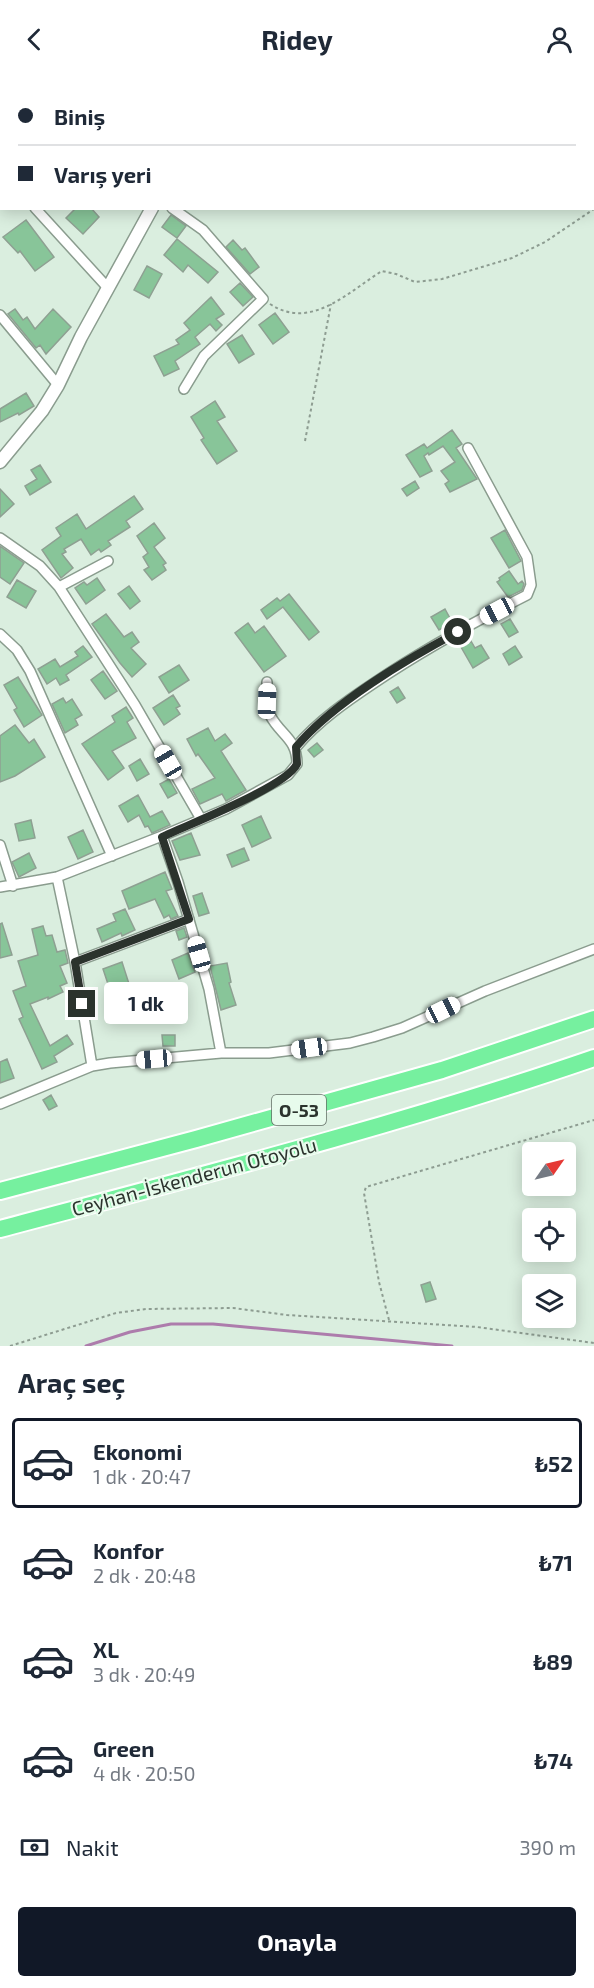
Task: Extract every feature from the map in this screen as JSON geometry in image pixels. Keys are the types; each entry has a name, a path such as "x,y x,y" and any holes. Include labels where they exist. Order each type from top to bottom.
{"highway":[{"name":"Ceyhan-İskenderun Otoyolu","path":"0,1191 442,1070 594,1019"},
{"name":"Ceyhan-İskenderun Otoyolu","path":"0,1228 206,1174 442,1107 594,1058"}],"street":[{"path":"37,210 108,288"},
{"path":"0,462 42,411 58,385 81,337 151,210"},
{"path":"175,210 203,230 263,299 204,356 184,389"},
{"path":"0,315 58,385"},
{"path":"296,747 306,735 351,699 420,653 527,595 531,585 527,557 468,448"},
{"path":"0,538 40,566 59,587 135,705 201,819"},
{"path":"59,587 108,561"},
{"path":"0,634 17,650 30,671 112,856"},
{"path":"0,887 57,877 162,837 226,809 288,776 297,764 296,747 270,716 267,682"},
{"path":"162,837 210,989 221,1053"},
{"path":"0,844 13,886"},
{"path":"57,877 75,962 92,1066"},
{"path":"75,962 189,919"},
{"path":"0,1104 92,1066 221,1053 269,1053 350,1043 373,1037 402,1028 485,991 594,949"}],"path":[{"path":"263,299 281,312 313,313 382,271 415,282 442,279 512,258 545,242 593,210"},
{"path":"305,441 331,304"},
{"path":"389,1320 377,1271 364,1193 366,1187 594,1120"},
{"path":"10,1346 93,1320 146,1309 233,1308 287,1315 477,1327 594,1343"}],"building":[{"path":"74,210 93,210 99,217 83,234 66,218"},
{"path":"171,215 186,226 177,238 162,227"},
{"path":"26,220 54,257 35,271 20,251 18,253 3,237"},
{"path":"177,239 218,272 208,283 188,265 183,272 164,255"},
{"path":"233,240 242,250 245,248 259,267 250,274 226,247"},
{"path":"147,266 162,274 149,298 134,290"},
{"path":"240,283 253,297 243,306 230,292"},
{"path":"211,297 224,314 216,319 222,325 216,331 210,324 195,337 200,344 175,361 179,369 164,376 154,356 179,344 176,340 190,330 184,323"},
{"path":"15,309 23,320 27,317 35,329 53,309 71,327 46,354 40,345 36,348 8,314"},
{"path":"275,313 289,332 273,344 259,325"},
{"path":"242,335 254,354 239,363 227,344"},
{"path":"26,393 34,406 0,422 0,409"},
{"path":"215,401 225,417 217,421 237,451 217,464 201,440 204,438 191,417"},
{"path":"452,430 462,444 456,448 477,479 450,492 445,484 449,481 441,471 455,462 443,446 424,456 432,471 420,477 406,455 424,444 427,448"},
{"path":"40,465 51,482 30,495 25,486 37,479 31,470"},
{"path":"415,481 419,488 407,496 402,489"},
{"path":"0,489 14,504 0,517"},
{"path":"134,496 143,509 126,521 130,527 108,541 111,545 101,552 99,549 91,555 81,539 64,549 66,552 62,554 73,568 61,578 42,550 61,536 56,528 77,514 86,529"},
{"path":"154,523 165,538 154,547 166,563 163,565 166,570 152,580 144,570 149,567 143,557 148,553 137,536"},
{"path":"505,530 521,561 509,568 491,538"},
{"path":"0,546 24,563 10,584 0,577"},
{"path":"509,571 518,584 522,581 524,584 522,590 508,597 497,582"},
{"path":"97,578 105,590 86,604 75,588 84,582 87,585"},
{"path":"17,580 36,591 26,608 7,597"},
{"path":"129,586 140,601 130,609 118,594"},
{"path":"289,594 319,632 309,640 283,607 267,619 261,610 277,598 280,601"},
{"path":"445,609 452,622 439,630 431,617"},
{"path":"106,614 124,637 132,632 139,642 131,648 146,664 132,677 92,624"},
{"path":"510,619 518,632 509,637 501,624"},
{"path":"248,623 255,633 264,626 286,656 264,672 235,633"},
{"path":"471,641 475,648 481,645 489,658 473,668 461,647"},
{"path":"83,646 92,657 66,675 69,680 60,685 56,678 47,684 38,669 55,659 60,667 78,656 75,652"},
{"path":"515,646 522,657 509,665 503,654"},
{"path":"179,665 189,680 169,693 159,677"},
{"path":"103,671 117,691 105,699 91,680"},
{"path":"18,677 42,715 24,727 14,710 17,708 4,685"},
{"path":"398,687 405,698 397,703 390,692"},
{"path":"173,695 180,706 176,708 180,714 164,725 153,708"},
{"path":"63,698 66,703 72,699 82,715 75,719 78,725 65,733 52,704"},
{"path":"126,707 133,718 127,722 136,738 112,751 124,768 108,780 82,744 115,722 112,716"},
{"path":"15,725 29,743 34,739 45,757 15,776 0,782 0,736"},
{"path":"208,728 215,741 225,734 232,743 221,751 246,790 226,801 222,794 200,804 192,789 215,778 198,754 196,756 187,739"},
{"path":"317,743 323,750 314,757 308,750"},
{"path":"140,759 149,774 137,781 129,766"},
{"path":"169,779 177,793 168,798 160,784"},
{"path":"138,795 150,817 162,811 170,825 152,833 148,826 145,827 139,815 128,822 119,806"},
{"path":"261,816 271,838 252,847 242,825"},
{"path":"31,820 35,838 19,841 15,824"},
{"path":"83,830 93,852 78,859 68,837"},
{"path":"191,833 200,855 180,860 172,841"},
{"path":"244,848 249,860 232,867 227,855"},
{"path":"29,853 36,868 19,877 12,862"},
{"path":"165,872 172,889 166,891 178,916 171,919 169,915 164,918 155,899 129,909 122,891"},
{"path":"202,893 209,913 199,916 193,896"},
{"path":"125,909 135,930 122,936 121,933 102,942 97,929 116,921 113,914"},
{"path":"2,923 12,955 0,958 0,924"},
{"path":"43,926 46,936 52,935 57,952 65,950 68,963 60,966 67,983 60,986 63,992 30,1004 50,1046 67,1035 73,1044 54,1056 57,1062 42,1069 19,1019 23,1017 13,991 26,986 18,961 38,955 32,929"},
{"path":"184,928 187,937 179,940 176,931"},
{"path":"188,953 195,972 179,979 172,960"},
{"path":"122,962 130,987 111,993 103,969"},
{"path":"227,963 231,982 229,983 236,1005 221,1010 210,966"},
{"path":"158,991 164,1013 142,1018 137,996"},
{"path":"162,1035 175,1035 175,1046 163,1046"},
{"path":"7,1059 14,1078 0,1083 0,1062"},
{"path":"51,1095 57,1106 49,1110 43,1100"},
{"path":"430,1282 436,1299 426,1302 421,1285"}],"waterway":[{"path":"86,1346 130,1332 171,1324 213,1324 452,1346"}],"route":[{"path":"82,1004 75,962 189,919 162,837 226,809 288,776 297,764 296,747 306,735 351,699 420,653 458,632"}]}
